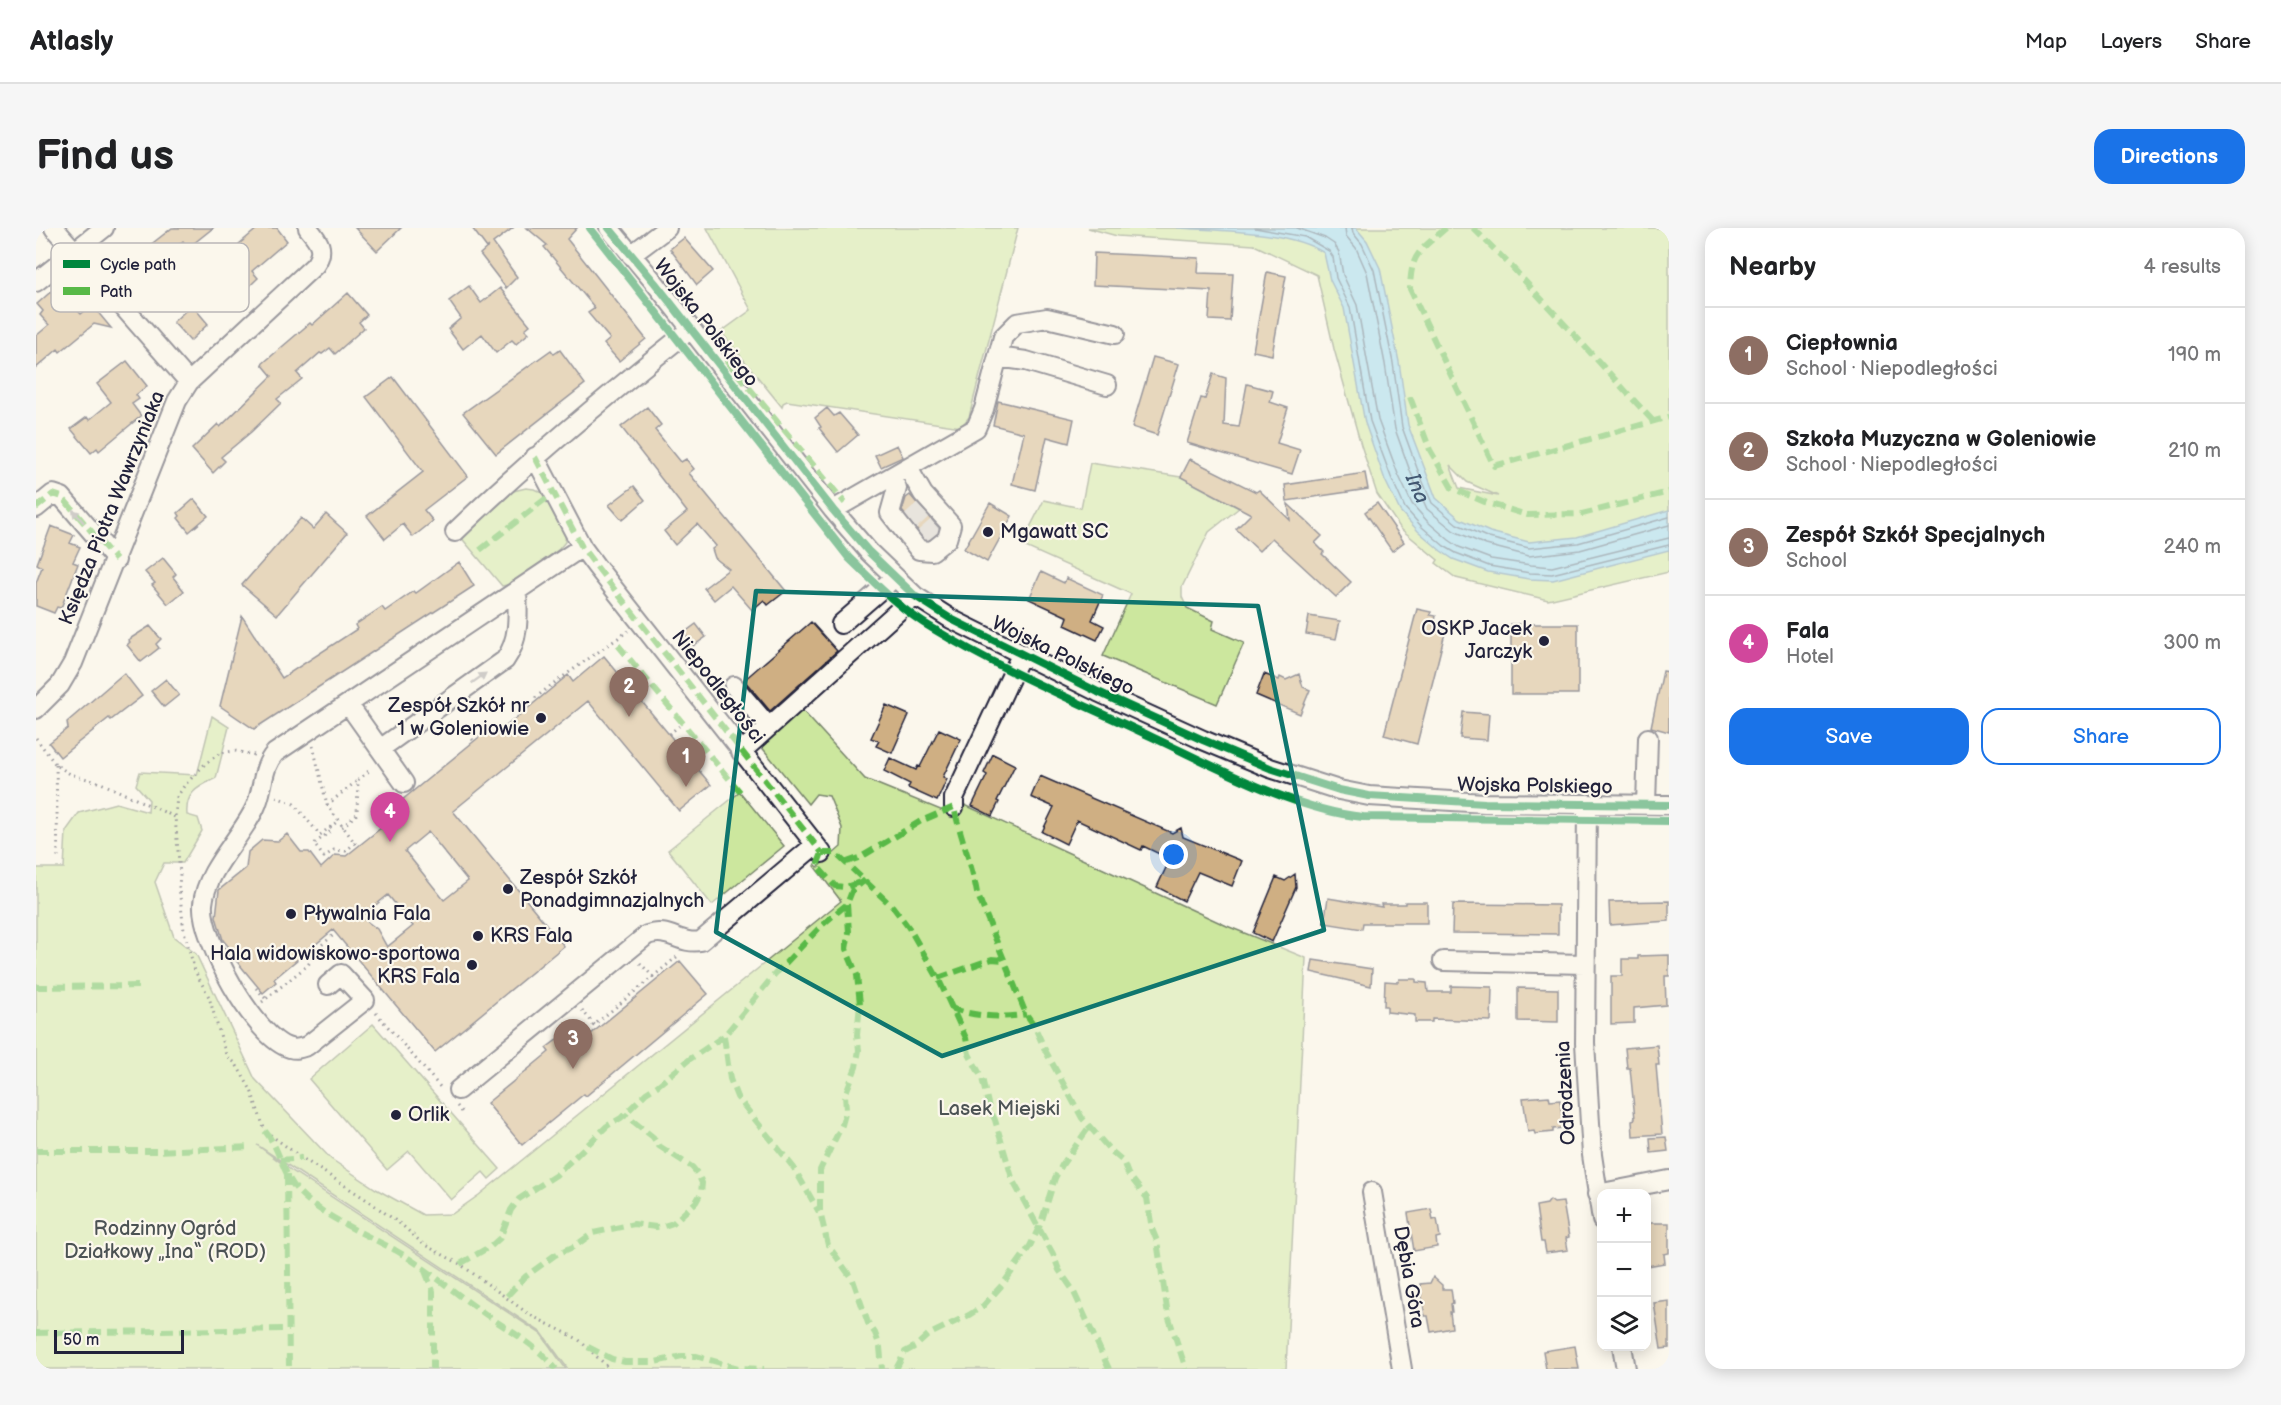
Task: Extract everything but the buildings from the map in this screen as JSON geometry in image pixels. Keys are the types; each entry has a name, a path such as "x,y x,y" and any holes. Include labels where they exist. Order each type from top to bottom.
{"street":[{"name":"Księdza Piotra Wawrzyniaka","path":"54,228 66,243"},
{"path":"85,243 104,228"},
{"name":"Księdza Piotra Wawrzyniaka","path":"36,709 60,685 73,663 116,560 169,421 189,382 315,264 320,255 321,246 308,228"},
{"name":"Wojska Polskiego","path":"609,228 869,552 915,596 951,619 1021,655 1210,743 1270,768 1330,787 1369,796 1423,800 1669,805"},
{"path":"631,255 667,228"},
{"path":"36,282 51,270"},
{"name":"Księdza Piotra Wawrzyniaka","path":"127,312 189,382"},
{"path":"833,510 976,428 1003,337 1017,323 1047,318 1115,334"},
{"path":"454,532 572,424 691,330"},
{"path":"998,357 1026,361 1107,385"},
{"name":"Niepodległości","path":"535,457 582,547 639,623 819,849 701,941 692,942 658,931 647,935 628,950"},
{"path":"908,468 912,512 930,532 912,512"},
{"path":"891,478 897,488 890,513 912,512"},
{"path":"36,508 53,494 62,497 116,560"},
{"path":"328,985 341,974 365,1000 308,1046 299,1049 285,1046 268,1033 239,998 207,930 203,906 205,894 211,878 255,808 268,760 582,547"},
{"path":"841,624 894,578"},
{"path":"380,749 505,660 516,640 517,591"},
{"path":"741,752 915,596"},
{"path":"954,807 954,798 1021,655"},
{"path":"734,687 769,727"},
{"path":"348,704 404,783"},
{"path":"1646,805 1648,738"},
{"name":"Odrodzenia","path":"1587,804 1585,1043 1597,1189"},
{"path":"452,1095 628,950"},
{"path":"1443,961 1585,964"},
{"path":"1623,1189 1669,1180"},
{"name":"Dębia Góra","path":"1371,1192 1401,1369"},
{"path":"1623,1351 1626,1369"}],"path":[{"path":"535,699 573,668 639,623"},
{"path":"669,734 679,726"},
{"path":"36,738 56,765 76,777 101,783 175,817"},
{"path":"312,741 327,805 357,845 346,851 334,850 324,857 314,844 332,830 330,827"},
{"path":"268,760 235,751 220,753 184,786 177,797 175,817 184,931 195,971 209,997 226,1055 236,1064 251,1090 266,1131 403,1226 423,1245 460,1264 530,1315 578,1339 610,1369"},
{"path":"56,765 58,860"},
{"path":"327,805 370,770"},
{"path":"342,827 357,814 358,780"},
{"path":"268,794 294,804 320,835 338,821"},
{"path":"261,1003 308,965 313,955 336,933"},
{"path":"628,950 656,980"},
{"path":"260,992 266,999"},
{"path":"571,997 597,1028"},
{"path":"365,1000 452,1095 464,1114"}],"highlighted area":[{"path":"756,591 1258,606 1324,930 942,1056 716,932"}],"green space":[{"path":"707,228 1018,228 969,417 961,427 787,401 782,407 721,332 751,310"},
{"path":"1088,228 1669,228 1669,572 1548,600 1456,578 1436,563 1438,560 1401,529 1377,494 1334,349 1317,275 1254,245 1117,236","holes":["1450,465 1467,482 1498,496 1459,488"]},
{"path":"1090,463 1181,477 1239,508 1209,532 1182,587 1182,597 1187,608 1214,621 1212,629 1244,643 1217,704 1103,656 1131,594 1021,545 1044,500 1081,508"},
{"path":"526,488 549,496 566,531 565,542 512,584 502,586 459,535 509,492"},
{"name":"Lasek Miejski","path":"802,710 865,779 943,811 965,805 1227,926 1306,958 1286,1369 568,1369 542,1333 257,1145 292,1171 541,1334 566,1369 36,1369 36,868 64,868 66,831 79,813 116,803 148,812 149,800 136,785 140,772 197,775 212,716 229,727 216,778 194,791 188,801 187,815 198,818 202,831 183,863 164,863 155,882 174,937 196,954 255,1079 331,1159 376,1189 423,1215 452,1214 479,1195 841,901 814,866 815,864 818,867 841,847 842,828 829,796 816,794 808,804 760,745"},
{"path":"740,792 784,846 712,905 668,850"},
{"name":"Orlik","path":"373,1024 500,1169 489,1179 483,1172 451,1200 409,1151 387,1170 309,1079"}],"water":[{"name":"Ina","path":"1177,228 1356,228 1367,241 1380,268 1399,362 1408,425 1436,498 1460,519 1490,532 1529,542 1577,537 1669,510 1669,550 1553,580 1529,579 1488,572 1453,559 1418,531 1400,511 1385,480 1365,423 1344,308 1330,280 1324,253 1309,245 1273,236"}],"tunnel":[{"path":"910,522 923,510"},
{"path":"923,538 937,526"}],"marked path":[{"path":"1446,228 1419,253 1412,267 1410,289 1494,466 1669,417"},
{"path":"1473,228 1512,267 1653,421"},
{"path":"1666,228 1669,231"},
{"path":"726,360 845,503"},
{"path":"1410,397 1430,450 1452,488 1487,503 1527,515 1582,514 1669,492"},
{"path":"535,457 582,547 822,853"},
{"path":"480,550 553,493"},
{"path":"36,508 53,494 62,497 116,560"},
{"path":"618,645 740,792"},
{"path":"847,862 861,857 921,821 954,807 977,893 1026,1014 1034,1025 1082,1118 1110,1150 1123,1161 1128,1174 1147,1198 1152,1229 1157,1241 1168,1315 1186,1369"},
{"path":"822,853 835,853 893,907 909,928 938,978 966,1038 969,1054 982,1078 989,1108 995,1120 1013,1181 1053,1254 1059,1270 1073,1290 1109,1369"},
{"path":"822,853 817,866 835,886 846,887 860,882"},
{"path":"460,1264 491,1246 500,1238 511,1210 519,1199 556,1175 607,1126 621,1118 646,1093 724,1036 774,975 822,925 847,904 852,891 865,880"},
{"path":"847,904 849,932 846,949 857,975 860,1004 857,1035 859,1050 856,1067 845,1095 846,1110 842,1125 820,1170 820,1212 828,1245 853,1280 868,1323 875,1333 880,1347 882,1369"},
{"path":"938,978 992,959 1004,960"},
{"path":"36,987 143,986"},
{"path":"951,1008 988,1016 1026,1014"},
{"path":"724,1036 730,1079 737,1097 794,1168 819,1212"},
{"path":"507,1296 525,1277 555,1255 575,1246 593,1233 634,1224 664,1226 673,1223 696,1202 701,1193 702,1183 698,1174 692,1167 659,1146 653,1137 624,1114"},
{"path":"896,1369 905,1352 928,1335 983,1306 1003,1284 1030,1246 1041,1223 1055,1178 1089,1127"},
{"path":"265,1131 293,1184 319,1209 417,1264 530,1344 556,1369"},
{"path":"36,1151 156,1151 251,1147"},
{"path":"280,1160 302,1158"},
{"path":"287,1174 289,1369"},
{"path":"425,1271 433,1291 433,1369"},
{"path":"36,1333 289,1329"},
{"path":"588,1347 612,1359 625,1362 655,1362 682,1356 696,1356 738,1368 764,1369"}],"cycle path":[{"path":"590,228 849,558 910,613 985,658 1255,785 1310,806 1337,813 1363,817 1669,821"},
{"path":"609,228 869,552 915,596 951,619 1098,692 1203,740 1270,768 1339,790 1369,796 1485,803 1669,805"}],"place":[{"name":"Mgawatt SC","path":"988,532"},
{"name":"OSKP Jacek Jarczyk","path":"1544,641"},
{"name":"Szkoła Muzyczna w Goleniowie","path":"629,717"},
{"name":"Zespół Szkół nr 1 w Goleniowie","path":"541,718"},
{"name":"Ciepłownia","path":"686,787"},
{"name":"Fala","path":"390,842"},
{"name":"Zespół Szkół Ponadgimnazjalnych","path":"508,889"},
{"name":"Pływalnia Fala","path":"291,914"},
{"name":"KRS Fala","path":"478,936"},
{"name":"Hala widowiskowo-sportowa KRS Fala","path":"472,965"},
{"name":"Zespół Szkół Specjalnych","path":"573,1069"},
{"name":"Orlik","path":"396,1115"}],"park label":[{"name":"Rodzinny Ogród Działkowy „Ina“ (ROD)","path":"165,1240"}]}
